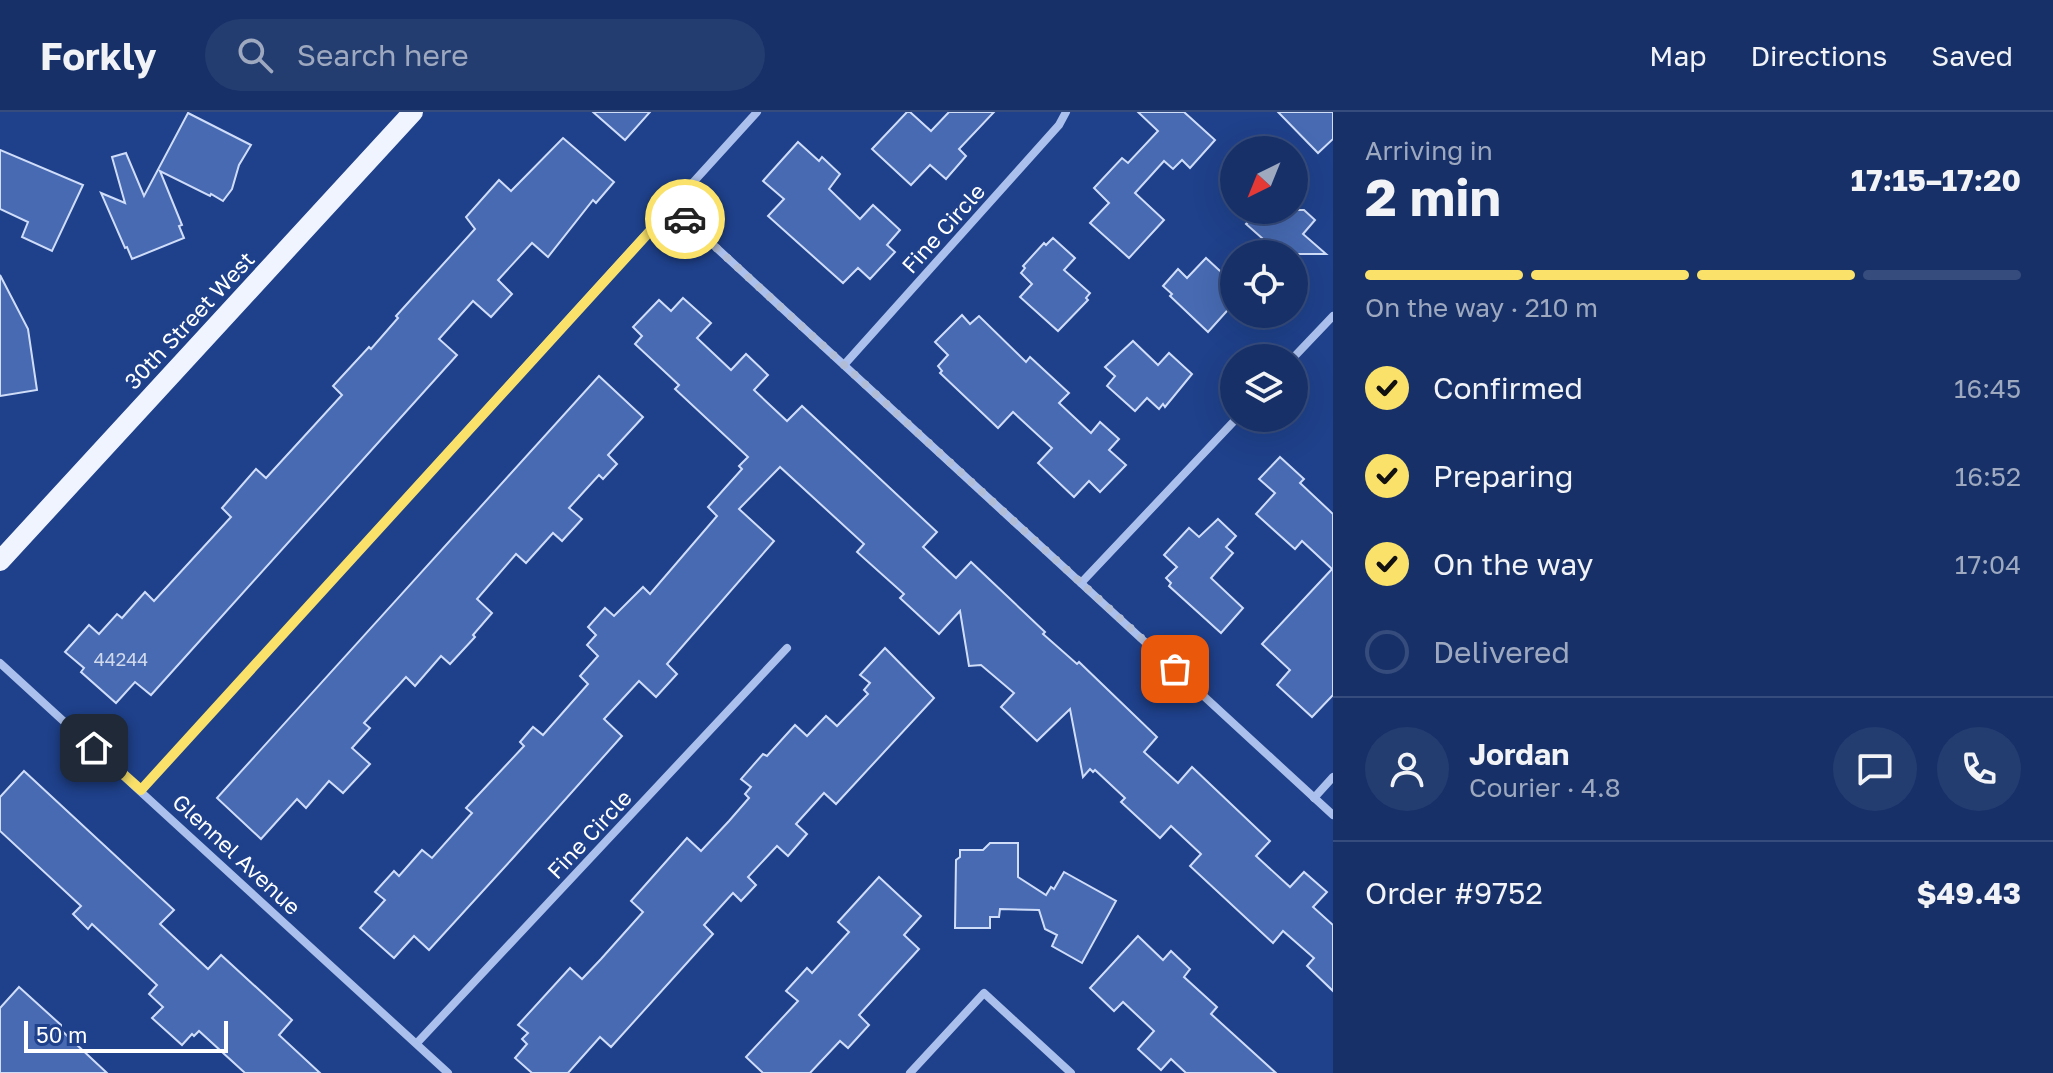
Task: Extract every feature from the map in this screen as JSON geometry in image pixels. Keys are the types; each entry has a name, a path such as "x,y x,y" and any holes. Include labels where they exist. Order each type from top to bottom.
{"main road":[{"name":"30th Street West","path":"0,561 413,112"}],"street":[{"path":"141,790 757,112"},
{"name":"Fine Circle","path":"844,365 1059,125 1066,112"},
{"path":"672,207 1333,815"},
{"path":"1306,344 1333,316"},
{"path":"1081,583 1224,432"},
{"name":"Fine Circle","path":"417,1043 787,648"},
{"name":"Glennel Avenue","path":"0,663 448,1073"},
{"path":"1314,798 1333,777"},
{"path":"910,1073 984,993 1071,1073"}],"building":[{"path":"593,112 650,112 625,140"},
{"path":"907,112 931,131 949,112 994,112 959,149 966,156 946,179 930,165 911,185 872,149"},
{"path":"1138,112 1184,112 1215,140 1190,168 1182,160 1173,169 1164,161 1135,193 1164,220 1129,258 1090,223 1109,203 1094,188 1122,158 1128,163 1158,131"},
{"path":"1278,112 1333,112 1333,139 1318,153 1308,143 1308,136 1301,136"},
{"path":"188,113 251,145 239,165 232,189 223,201 160,171 182,225 179,226 184,238 132,259 101,193 125,203 112,157 126,153 144,196"},
{"path":"563,138 614,182 596,203 593,200 548,257 532,243 498,280 512,294 491,317 473,301 439,339 457,355 151,695 135,682 116,703 81,672 84,668 65,652 89,625 99,634 117,614 122,618 145,592 154,601 231,517 222,508 256,469 266,478 342,395 333,386 369,347 371,349 398,318 396,316 475,229 466,217 499,180 511,191"},
{"path":"798,142 819,161 822,157 840,174 829,189 860,219 873,205 900,230 887,245 895,252 870,279 858,268 843,283 768,216 784,199 763,181"},
{"path":"0,150 83,185 52,251 22,237 28,222 0,209"},
{"path":"1308,214 1315,220 1303,234 1326,254 1308,254 1308,240 1264,240 1246,224 1308,224"},
{"path":"1053,238 1075,258 1064,270 1090,293 1086,298 1088,300 1058,331 1020,297 1032,284 1021,273 1025,268 1023,266 1044,243 1046,245"},
{"path":"1206,258 1220,271 1220,319 1208,332 1163,286 1178,269 1187,278"},
{"path":"0,275 28,329 37,390 0,396"},
{"path":"683,298 711,323 697,338 731,370 746,354 768,375 754,390 787,421 802,406 937,532 923,547 956,578 971,562 1045,632 1043,634 1077,664 1079,662 1157,737 1144,752 1178,783 1192,767 1270,841 1256,856 1290,887 1304,872 1327,892 1313,907 1333,925 1333,991 1307,966 1314,958 1283,931 1273,943 1190,866 1201,854 1171,826 1160,838 1121,802 1125,798 1095,770 1090,769 1083,777 1070,709 1037,741 1001,707 1014,693 981,665 969,666 960,611 939,634 900,598 904,594 857,552 864,544 780,467 739,509 774,541 667,664 677,674 656,697 639,681 604,719 622,736 512,859 429,950 414,936 394,958 360,928 385,900 375,892 394,871 399,876 422,850 432,858 472,813 466,808 524,746 520,742 533,727 543,735 588,684 580,676 598,656 587,645 596,635 588,627 605,608 614,616 643,587 650,594 717,516 708,507 742,469 739,466 748,457 675,389 679,385 635,344 642,336 633,327 659,300 671,311"},
{"path":"962,315 970,324 979,316 1026,362 1030,357 1069,393 1059,403 1091,433 1100,422 1119,439 1109,450 1126,465 1100,492 1089,481 1074,497 1038,463 1052,448 1013,412 998,428 940,373 942,371 938,366 948,355 935,342"},
{"path":"1133,341 1158,365 1169,353 1192,374 1165,407 1163,404 1159,409 1147,398 1135,411 1107,386 1115,376 1105,367"},
{"path":"599,376 643,417 608,455 617,464 603,479 599,475 569,508 582,519 562,541 553,533 526,563 516,554 477,599 492,613 473,635 475,637 450,664 441,656 415,686 406,677 364,723 370,728 352,748 370,764 343,793 329,781 306,808 297,799 261,839 217,798"},
{"path":"1280,457 1304,479 1300,483 1333,514 1333,695 1312,717 1277,685 1290,670 1262,644 1332,569 1302,541 1295,549 1256,514 1275,493 1259,479"},
{"path":"1218,519 1236,536 1226,547 1233,553 1211,578 1243,608 1221,633 1169,586 1171,583 1166,578 1177,567 1164,555 1189,528 1199,537"},
{"path":"885,648 934,698 836,804 824,793 796,824 807,834 788,856 777,846 748,877 756,885 741,901 733,893 704,925 713,934 611,1047 600,1037 568,1073 532,1073 515,1058 527,1044 522,1039 528,1033 518,1025 570,968 582,979 601,959 643,912 631,901 687,838 701,851 729,821 749,798 745,794 751,787 741,779 763,754 767,756 795,725 807,736 826,716 837,726 868,694 864,690 870,683 860,675"},
{"path":"24,771 174,910 160,924 208,969 221,955 292,1020 279,1035 320,1073 245,1073 199,1031 182,1045 152,1018 163,1007 149,994 157,985 92,924 88,929 73,914 81,906 0,831 0,797"},
{"path":"990,843 1018,843 1018,877 1046,895 1051,887 1054,889 1064,872 1116,901 1082,963 1052,946 1057,935 1045,929 1039,910 1000,909 999,917 990,917 990,928 955,928 956,860 960,857 960,850 983,850"},
{"path":"879,877 921,916 904,935 919,949 859,1015 869,1025 848,1048 840,1041 810,1073 763,1073 746,1057 798,1001 786,991 807,968 812,973 849,932 838,922"},
{"path":"1138,936 1163,960 1171,951 1190,969 1184,977 1217,1007 1211,1014 1276,1073 1186,1073 1171,1059 1161,1070 1138,1049 1154,1031 1123,1002 1114,1011 1090,988"},
{"path":"19,987 107,1073 0,1073 0,1008"}],"way so far":[{"path":"685,219 1175,669"}],"route":[{"path":"94,748 141,790 672,207 685,219"}]}
